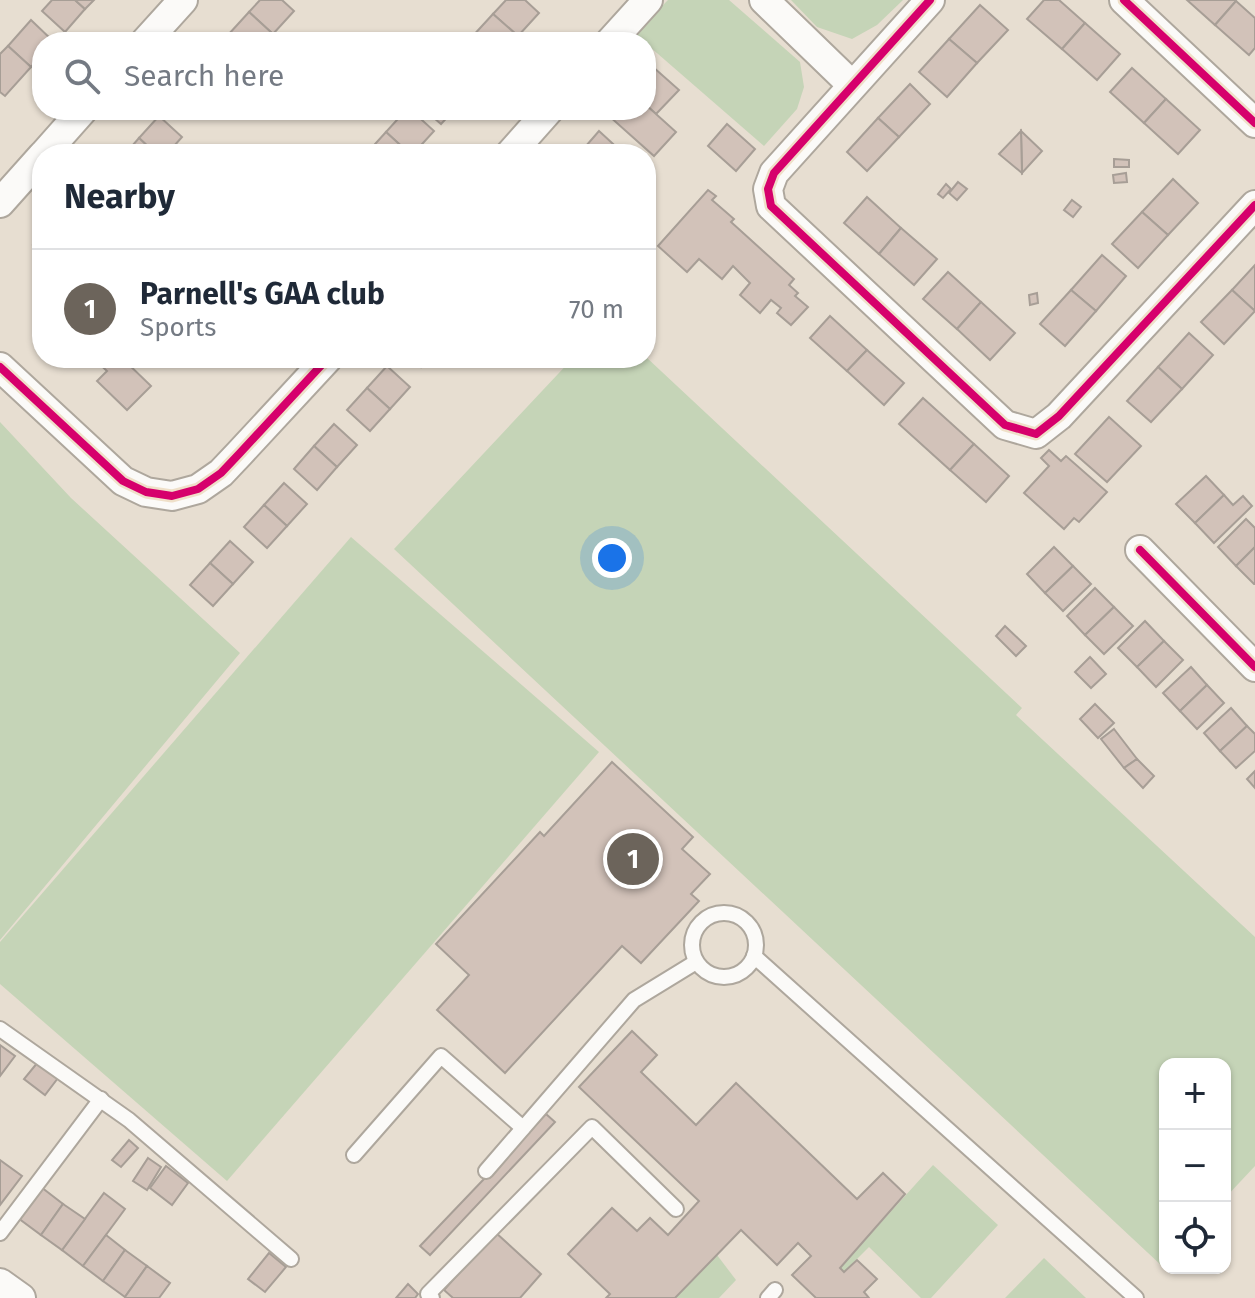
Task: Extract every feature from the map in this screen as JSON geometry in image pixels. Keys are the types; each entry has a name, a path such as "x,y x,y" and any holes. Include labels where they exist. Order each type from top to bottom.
{"street":[{"path":"154,32 183,0"},
{"path":"619,32 648,0"},
{"path":"764,0 852,85"},
{"path":"930,0 774,173 768,189 771,206 1005,425 1036,434 1059,416 1255,205"},
{"path":"1124,0 1255,123"},
{"path":"53,144 74,120"},
{"path":"519,144 540,120"},
{"path":"0,203 32,167"},
{"path":"0,367 123,481 146,492 172,496 198,489 221,473 319,368"},
{"path":"1140,550 1255,667"},
{"path":"0,1283 21,1298"}],"lane":[{"path":"720,913 741,918 754,935 754,956 742,972 723,977 712,975 696,962 692,952 695,931 710,916 720,913"},
{"path":"754,956 1136,1298"},
{"path":"486,1171 634,1000 696,962"},
{"path":"0,1029 129,1120 291,1259"},
{"path":"354,1155 441,1056 523,1128"},
{"path":"0,1233 101,1099"},
{"path":"432,1298 428,1294 592,1127 676,1209"}],"green space":[{"path":"668,0 729,0 800,62 804,87 797,109 764,146 656,52 656,32 637,32"},
{"path":"791,0 903,0 877,25 852,39 817,27"},
{"path":"656,366 1022,708 1016,715 1255,937 1255,1166 1231,1192 1231,1058 1159,1058 1159,1263 394,549 564,368"},
{"path":"0,422 71,498 240,653 0,940"},
{"path":"351,537 599,752 227,1181 0,984 0,942"},
{"path":"933,1165 998,1225 931,1298 921,1298 869,1247 844,1272 840,1268"},
{"path":"717,1255 736,1280 719,1298 675,1298"},
{"path":"1044,1258 1086,1298 1005,1298"}],"building":[{"path":"52,0 75,0 85,9 65,32 42,11"},
{"path":"75,0 94,0 85,9"},
{"path":"260,0 282,0 294,11 275,32 271,32 249,12"},
{"path":"506,0 525,0 539,13 522,32 513,32 493,14"},
{"path":"1044,0 1059,0 1085,23 1062,49 1027,19"},
{"path":"1187,0 1235,0 1236,1 1215,25"},
{"path":"1236,1 1255,18 1255,48 1249,55 1215,25"},
{"path":"980,5 1008,30 977,63 949,39"},
{"path":"249,12 271,32 231,32"},
{"path":"493,14 513,32 476,32"},
{"path":"31,20 44,32 32,32 31,67 8,46"},
{"path":"1085,23 1120,54 1097,80 1062,49"},
{"path":"949,39 977,63 947,97 919,72"},
{"path":"8,46 31,67 5,96 0,92 0,54"},
{"path":"1132,68 1166,99 1144,123 1110,92"},
{"path":"656,70 679,90 656,114"},
{"path":"910,84 930,104 899,137 878,118"},
{"path":"1166,99 1200,130 1178,154 1144,123"},
{"path":"656,114 676,132 656,154 656,144 640,144 614,120 656,120"},
{"path":"878,118 899,137 867,171 847,152"},
{"path":"155,120 163,120 182,137 176,144 145,144 139,138"},
{"path":"397,120 422,120 434,131 422,144 399,144 386,132"},
{"path":"727,124 755,149 736,171 708,146"},
{"path":"599,131 613,144 588,144"},
{"path":"1021,131 1042,151 1022,173"},
{"path":"1021,131 1022,173 999,154"},
{"path":"386,132 399,144 375,144"},
{"path":"1114,159 1129,160 1129,167 1114,167"},
{"path":"1126,173 1127,182 1114,183 1113,175"},
{"path":"1173,179 1198,203 1168,235 1142,212"},
{"path":"958,182 967,189 957,200 949,193"},
{"path":"946,184 951,189 943,198 938,194"},
{"path":"708,190 716,196 712,200 734,219 731,222 794,279 789,285 798,293 795,296 808,307 791,325 777,313 781,308 771,300 760,313 740,295 750,283 733,266 722,279 699,259 687,272 658,246"},
{"path":"867,197 901,228 879,254 844,223"},
{"path":"1072,200 1081,207 1073,217 1064,210"},
{"path":"1142,212 1168,235 1138,268 1112,244"},
{"path":"901,228 937,259 914,285 879,254"},
{"path":"1102,255 1126,276 1096,311 1071,290"},
{"path":"1255,265 1255,311 1232,290"},
{"path":"948,272 981,302 957,329 923,299"},
{"path":"1071,290 1096,311 1065,346 1040,324"},
{"path":"1232,290 1255,311 1224,344 1201,322"},
{"path":"1037,293 1038,303 1030,305 1029,295"},
{"path":"981,302 1015,333 990,360 957,329"},
{"path":"830,316 867,350 847,371 810,338"},
{"path":"1189,333 1213,355 1182,389 1158,367"},
{"path":"867,350 904,383 884,405 847,371"},
{"path":"1158,367 1182,389 1151,422 1127,401"},
{"path":"104,368 132,368 151,386 127,410 97,381 107,371"},
{"path":"385,368 389,368 410,387 390,409 367,388"},
{"path":"367,388 390,409 370,431 347,410"},
{"path":"923,398 974,444 950,470 899,424"},
{"path":"1109,417 1141,446 1107,482 1075,454"},
{"path":"334,424 357,445 337,467 314,446"},
{"path":"974,444 1009,476 986,502 950,470"},
{"path":"314,446 337,467 317,490 294,469"},
{"path":"1049,450 1061,461 1066,456 1107,492 1079,522 1074,518 1064,529 1024,493 1049,466 1041,458"},
{"path":"1206,476 1224,495 1195,523 1176,504"},
{"path":"284,483 307,504 287,526 264,505"},
{"path":"1224,495 1233,505 1243,496 1252,506 1214,543 1195,523"},
{"path":"264,505 287,526 267,548 244,527"},
{"path":"1246,519 1255,528 1255,547 1236,566 1218,547"},
{"path":"230,541 253,562 233,584 210,563"},
{"path":"1054,547 1073,566 1045,593 1027,574"},
{"path":"1255,547 1255,584 1254,584 1236,566"},
{"path":"210,563 233,584 213,606 190,585"},
{"path":"1073,566 1091,584 1063,611 1045,593"},
{"path":"1095,588 1114,607 1085,635 1067,616"},
{"path":"1114,607 1133,626 1104,654 1085,635"},
{"path":"1145,621 1164,641 1137,667 1118,648"},
{"path":"1005,626 1026,646 1016,656 996,636"},
{"path":"1164,641 1183,660 1156,687 1137,667"},
{"path":"1090,657 1106,674 1091,688 1075,672"},
{"path":"1191,667 1207,685 1180,711 1163,693"},
{"path":"1207,685 1224,703 1197,729 1180,711"},
{"path":"1095,704 1114,723 1098,738 1080,719"},
{"path":"1231,708 1247,726 1220,751 1204,733"},
{"path":"1247,726 1255,734 1255,751 1236,768 1220,751"},
{"path":"1114,729 1137,759 1124,768 1101,739"},
{"path":"1137,759 1154,776 1143,788 1124,768"},
{"path":"612,762 693,837 682,849 710,874 691,894 699,901 641,963 622,946 505,1073 437,1010 469,975 436,944 540,832 544,836"},
{"path":"1255,771 1255,788 1247,779"},
{"path":"632,1031 657,1055 641,1072 696,1125 736,1083 857,1199 883,1173 905,1194 840,1268 844,1272 857,1260 877,1279 864,1292 869,1298 816,1298 792,1275 811,1256 798,1243 777,1265 741,1230 675,1298 606,1298 610,1294 568,1254 612,1208 637,1231 650,1218 668,1235 699,1201 579,1087"},
{"path":"0,1045 15,1056 0,1076"},
{"path":"38,1062 58,1078 45,1095 24,1079"},
{"path":"546,1114 555,1122 430,1255 420,1246"},
{"path":"129,1140 138,1148 121,1167 112,1160"},
{"path":"148,1158 161,1167 147,1190 133,1181"},
{"path":"0,1160 22,1176 0,1205"},
{"path":"166,1166 188,1183 172,1205 150,1188"},
{"path":"41,1187 63,1204 41,1235 18,1218"},
{"path":"104,1193 125,1209 83,1266 62,1250"},
{"path":"63,1204 85,1219 62,1250 41,1235"},
{"path":"495,1232 541,1274 520,1298 453,1298 444,1290"},
{"path":"106,1235 125,1250 103,1281 83,1266"},
{"path":"125,1250 147,1266 125,1297 103,1281"},
{"path":"269,1253 286,1267 265,1292 248,1279"},
{"path":"147,1266 170,1283 159,1298 126,1298 125,1297"},
{"path":"408,1284 418,1294 415,1298 396,1298"}],"cycle path":[{"path":"930,0 774,173 768,189 771,206 1005,425 1036,434 1059,416 1255,205"},
{"path":"1124,0 1255,123"},
{"path":"0,367 123,481 146,492 172,496 198,489 221,473 319,368"},
{"path":"1140,550 1255,667"}],"place":[{"name":"Parnell's GAA club","path":"633,859"}]}
